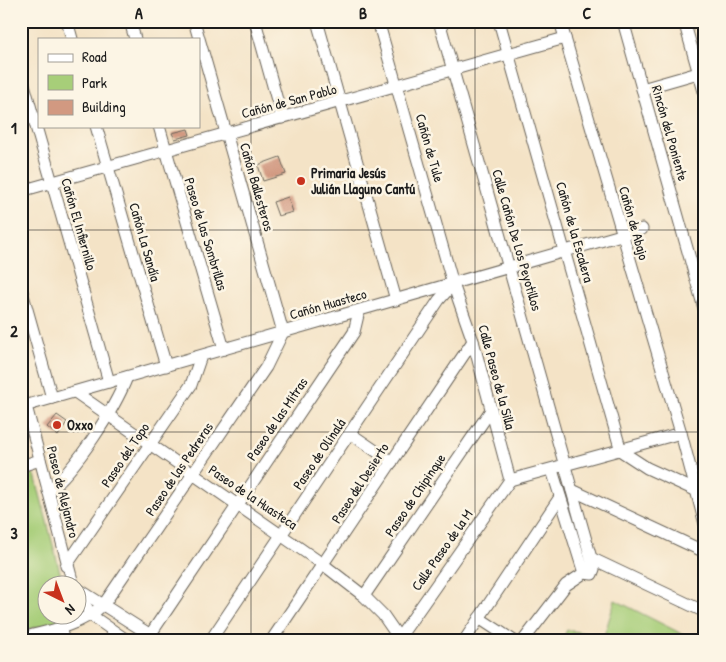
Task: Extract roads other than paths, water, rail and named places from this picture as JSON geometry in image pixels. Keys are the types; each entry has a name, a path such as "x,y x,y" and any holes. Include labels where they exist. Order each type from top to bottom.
{"street":[{"path":"67,21 72,38"},
{"path":"130,21 135,38"},
{"name":"Cañón Ballesteros","path":"194,21 199,38"},
{"path":"256,21 282,118"},
{"path":"317,21 396,300"},
{"name":"Cañón de Tule","path":"378,21 453,284"},
{"name":"Calle Cañón De Los Peyotillos","path":"439,21 592,558"},
{"name":"Cañón de la Escalera","path":"499,21 621,451"},
{"name":"Cañón de Abajo","path":"560,21 681,433 705,524"},
{"name":"Rincón del Poniente","path":"623,21 704,309"},
{"path":"684,21 702,72 705,95"},
{"name":"Cañón de San Pablo","path":"21,191 565,38"},
{"name":"Cañón Ballesteros","path":"200,42 283,332"},
{"path":"642,89 702,72"},
{"name":"Cañón El Infiernillo","path":"21,74 109,382"},
{"name":"Cañón La Sandía","path":"97,128 166,366"},
{"name":"Paseo de las Sombrillas","path":"159,128 224,349"},
{"name":"Cañón Huasteco","path":"24,406 642,229"},
{"name":"Calle Paseo de la Silla","path":"453,284 473,341 510,480"},
{"name":"Paseo de Olinalá","path":"210,641 351,434 439,300 453,284"},
{"path":"21,288 52,398"},
{"name":"Paseo de las Mitras","path":"148,637 354,332 359,310"},
{"name":"Paseo de las Pedreras","path":"92,616 104,604 266,367 283,332"},
{"name":"Paseo del Desierto","path":"271,641 324,565 473,341"},
{"name":"Paseo del Topo","path":"66,566 191,385 201,356"},
{"path":"48,491 72,468 106,415 127,377"},
{"name":"Paseo de la Huasteca","path":"75,392 324,565 364,596 383,615 400,640"},
{"name":"Paseo de Alejandro","path":"24,406 69,574"},
{"name":"Paseo de Chipinque","path":"364,596 491,410"},
{"path":"510,480 681,433"},
{"path":"351,434 392,462"},
{"path":"621,451 648,468 695,490"},
{"path":"21,466 40,460"},
{"path":"552,470 584,573"},
{"name":"Calle Paseo de la M","path":"400,640 510,480"},
{"path":"572,490 705,552"},
{"path":"464,641 560,497"},
{"path":"584,573 589,575 594,573 592,558"},
{"path":"592,558 705,612"},
{"path":"523,641 566,585 584,573"},
{"path":"88,595 104,604 148,637 160,641"},
{"path":"88,609 92,616 128,641"},
{"path":"21,638 60,628 92,616"},
{"path":"479,618 514,641"},
{"path":"60,628 64,641"}],"place":[{"name":"Primaria Jesús Julián Llaguno Cantú","path":"301,181"},
{"name":"Oxxo","path":"57,425"}]}
